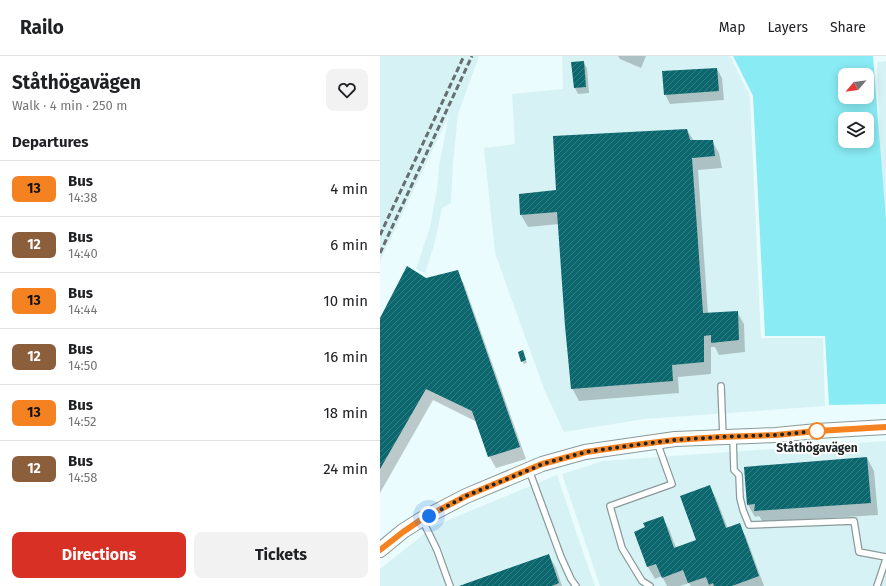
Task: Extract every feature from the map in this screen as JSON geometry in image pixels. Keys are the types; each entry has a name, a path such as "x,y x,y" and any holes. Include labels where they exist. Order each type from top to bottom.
{"street":[{"path":"380,550 422,519 466,496 542,464 586,452 675,440 728,436 776,435 886,426"}],"lane":[{"path":"721,386 734,470 740,475 740,498 749,525 854,521 859,552 886,558 877,586"},
{"path":"650,586 642,581 622,548 610,506 672,484 657,442"},
{"path":"529,470 561,557 571,579 576,586"},
{"path":"422,519 437,550 450,586"}],"shaded area":[{"path":"380,56 479,56 458,114 451,203 442,208 435,242 425,273 416,269 430,227 437,190 439,166 449,115 380,261"},
{"path":"562,56 730,56 750,96 761,338 823,338 825,406 644,419 564,432 544,389 495,253 484,148 515,144 512,94 563,89"},
{"path":"733,56 873,56 874,68 838,68 838,104 874,104 874,69 886,220 886,404 829,405 825,336 765,336 753,96"},
{"path":"886,61 886,226 881,175 877,62"},
{"path":"886,441 886,586 600,586 562,474 603,461"},
{"path":"557,475 595,586 380,586 380,569 434,526"}],"building":[{"path":"584,61 586,87 574,88 571,62"},
{"path":"717,68 719,91 664,95 662,71"},
{"path":"687,129 690,140 713,140 715,156 692,158 703,313 738,311 739,340 711,343 711,335 704,336 704,362 672,365 673,381 571,389 557,212 520,215 519,194 556,190 553,136"},
{"path":"407,266 426,278 458,270 520,447 488,457 472,411 426,389 380,469 380,318"},
{"path":"523,350 526,360 521,362 518,352"},
{"path":"867,457 871,503 754,511 755,504 747,505 744,467"},
{"path":"710,485 726,528 740,523 759,576 732,586 714,586 713,583 709,585 706,577 688,583 683,570 662,578 656,564 647,567 634,532 645,527 643,523 663,516 674,548 696,540 680,496"},
{"path":"549,554 559,583 552,586 459,586"}],"railway":[{"path":"380,235 464,56"},
{"path":"380,253 472,56"}],"bus line":[{"name":"13","path":"380,550 422,519 466,496 542,464 586,452 675,440 776,435 886,427"}],"place":[{"name":"Ståthögavägen","path":"817,431"}],"route":[{"path":"429,516 466,496 542,464 586,452 675,440 776,435 817,431"}]}
